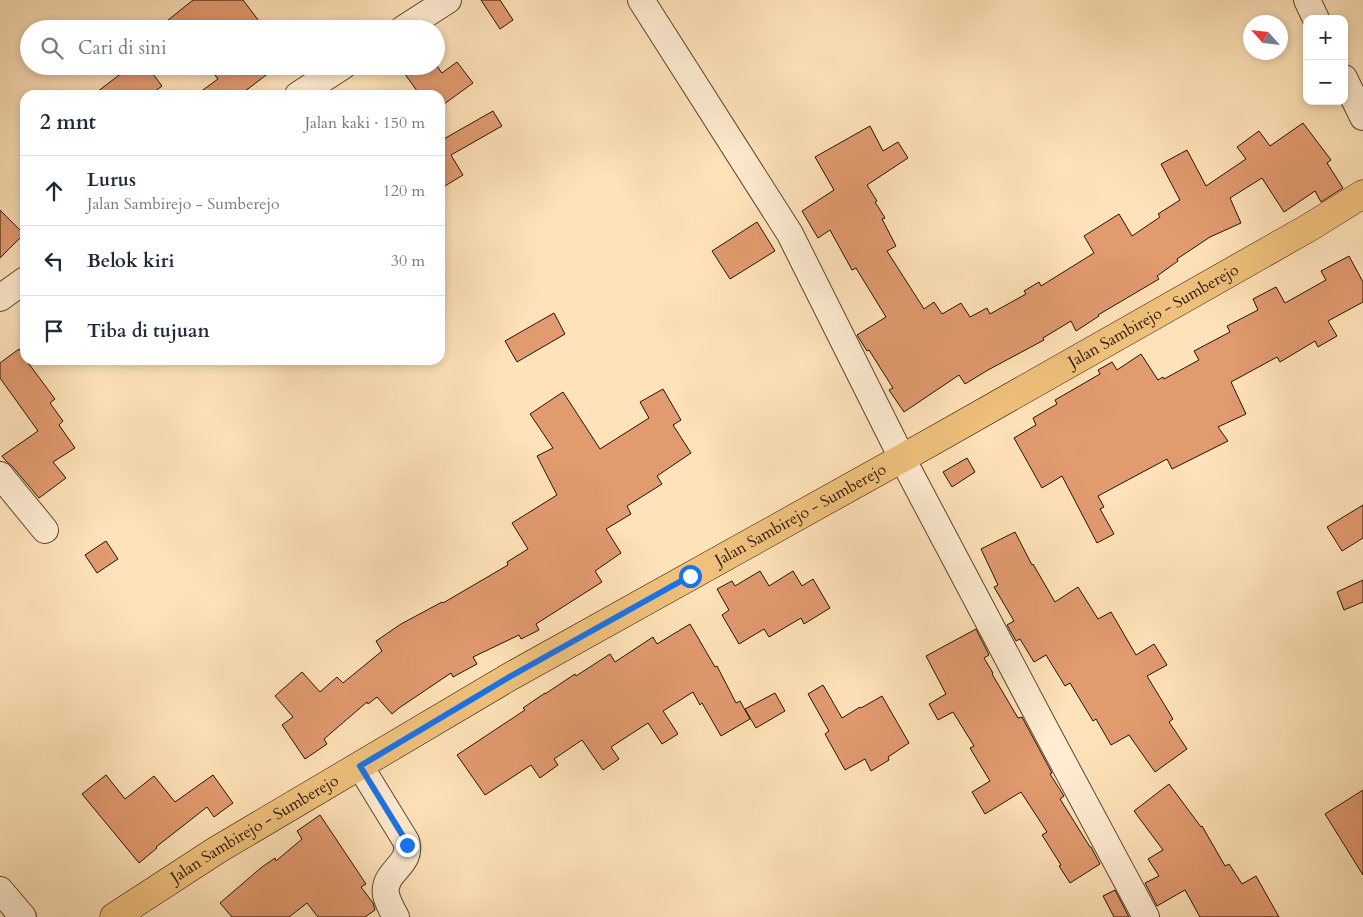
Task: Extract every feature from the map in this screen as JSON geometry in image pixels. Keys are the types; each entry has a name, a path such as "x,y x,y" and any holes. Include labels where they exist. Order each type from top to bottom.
{"main road":[{"name":"Jalan Sambirejo - Sumberejo","path":"114,917 217,850 511,676 902,458 1310,227 1363,194"}],"street":[{"path":"417,20 448,0"},
{"path":"641,0 790,234 902,458 1146,917"},
{"path":"1307,0 1314,15"},
{"path":"306,90 329,75"},
{"path":"1348,86 1363,117"},
{"path":"0,298 20,284"},
{"path":"0,475 45,530"},
{"path":"360,766 407,845 408,854 386,886 386,895 396,917"},
{"path":"0,890 23,917"}],"building":[{"path":"193,0 243,0 258,20 168,20"},
{"path":"481,0 500,0 513,20 500,29"},
{"path":"457,62 473,83 445,103 445,90 416,90 406,75 445,75 445,71"},
{"path":"119,75 154,75 162,86 157,90 100,90"},
{"path":"215,75 266,75 247,90 203,90 218,79"},
{"path":"493,111 502,126 451,155 463,175 445,186 445,138"},
{"path":"1303,123 1331,160 1327,163 1343,188 1321,202 1315,191 1284,212 1262,178 1230,198 1241,223 1210,237 1177,259 1178,261 1157,276 1159,279 1098,315 1076,331 1071,321 1043,338 1044,340 965,384 959,375 904,412 889,390 893,388 857,335 886,317 856,268 852,270 830,230 818,238 802,211 834,190 815,157 870,126 883,151 898,142 908,158 867,185 877,201 875,202 885,218 882,219 896,246 887,251 924,309 934,302 942,314 961,303 970,317 987,308 990,314 1026,294 1024,291 1039,282 1041,286 1094,253 1084,236 1119,214 1132,236 1160,217 1158,214 1180,200 1161,164 1187,150 1206,186 1246,159 1237,147 1259,131 1270,146"},
{"path":"0,210 20,230 20,238 0,258"},
{"path":"757,222 775,251 730,279 712,251"},
{"path":"1349,256 1363,282 1363,302 1328,321 1337,336 1318,347 1315,341 1280,362 1277,357 1231,382 1246,414 1218,427 1228,441 1172,469 1167,459 1098,496 1104,507 1100,509 1114,534 1097,543 1062,476 1042,488 1014,438 1036,425 1033,418 1057,404 1055,400 1100,374 1098,370 1112,362 1117,370 1141,354 1158,380 1163,377 1164,379 1199,360 1194,351 1230,332 1227,326 1258,310 1253,299 1276,287 1285,303 1326,280 1321,271"},
{"path":"554,313 565,334 517,362 505,341"},
{"path":"19,349 20,365 30,365 55,399 50,403 63,421 59,425 75,448 53,462 66,478 39,498 2,456 38,431 0,378 0,363"},
{"path":"663,389 681,420 673,425 691,453 657,476 662,484 627,506 631,514 606,529 621,553 595,571 602,582 536,624 539,630 521,639 519,635 473,657 477,664 453,677 451,673 392,714 377,697 368,704 367,702 324,739 327,744 305,759 282,725 293,717 275,696 302,672 320,692 337,677 343,683 382,651 376,641 401,624 443,603 508,565 507,562 528,549 512,523 557,495 537,456 553,448 530,414 563,392 600,449 649,418 640,402"},
{"path":"967,458 975,472 952,487 943,472"},
{"path":"1363,505 1363,538 1342,551 1327,527"},
{"path":"1015,532 1032,565 1055,602 1078,587 1098,619 1111,612 1136,655 1154,644 1167,665 1147,676 1173,719 1169,722 1187,749 1155,772 1129,735 1111,745 1096,719 1093,721 1070,683 1065,686 1046,655 1034,662 1020,639 1016,641 1007,625 1014,621 994,587 998,585 981,549"},
{"path":"106,541 118,559 97,573 85,555"},
{"path":"760,571 769,586 793,571 802,586 813,579 830,608 804,624 801,618 769,637 764,629 739,644 722,615 729,610 717,589 732,581 735,586"},
{"path":"1363,580 1363,602 1344,610 1337,592"},
{"path":"690,624 715,667 717,666 736,703 740,701 750,719 721,736 702,703 700,705 693,692 663,711 678,734 662,744 648,723 611,747 619,759 603,770 582,740 554,759 558,765 540,778 531,765 485,795 457,755 525,710 523,708 545,693 610,654 615,662 653,637 657,644"},
{"path":"976,629 989,655 984,658 992,674 1018,718 1022,717 1052,773 1050,774 1064,796 1060,799 1100,864 1070,883 1042,835 1047,832 1021,792 985,814 972,792 990,781 970,748 974,746 953,712 938,720 929,704 946,694 926,656"},
{"path":"823,685 842,718 882,696 909,743 888,757 889,760 871,771 865,759 845,770 825,734 829,731 808,694"},
{"path":"775,693 785,711 756,728 745,709"},
{"path":"106,775 125,799 154,776 175,802 213,775 233,803 214,817 207,807 156,847 139,863 82,794"},
{"path":"1169,784 1202,826 1225,866 1229,864 1242,884 1256,876 1279,917 1200,917 1185,890 1157,906 1145,883 1159,876 1148,859 1163,850 1134,811"},
{"path":"1363,790 1363,875 1325,814"},
{"path":"320,815 366,884 361,887 373,903 375,910 365,917 318,917 307,903 289,917 232,917 220,903 262,867 275,858 276,861 302,839 297,831"},
{"path":"1115,890 1129,917 1114,917 1103,896"}],"route":[{"path":"407,845 360,766 511,676 690,576"}]}
